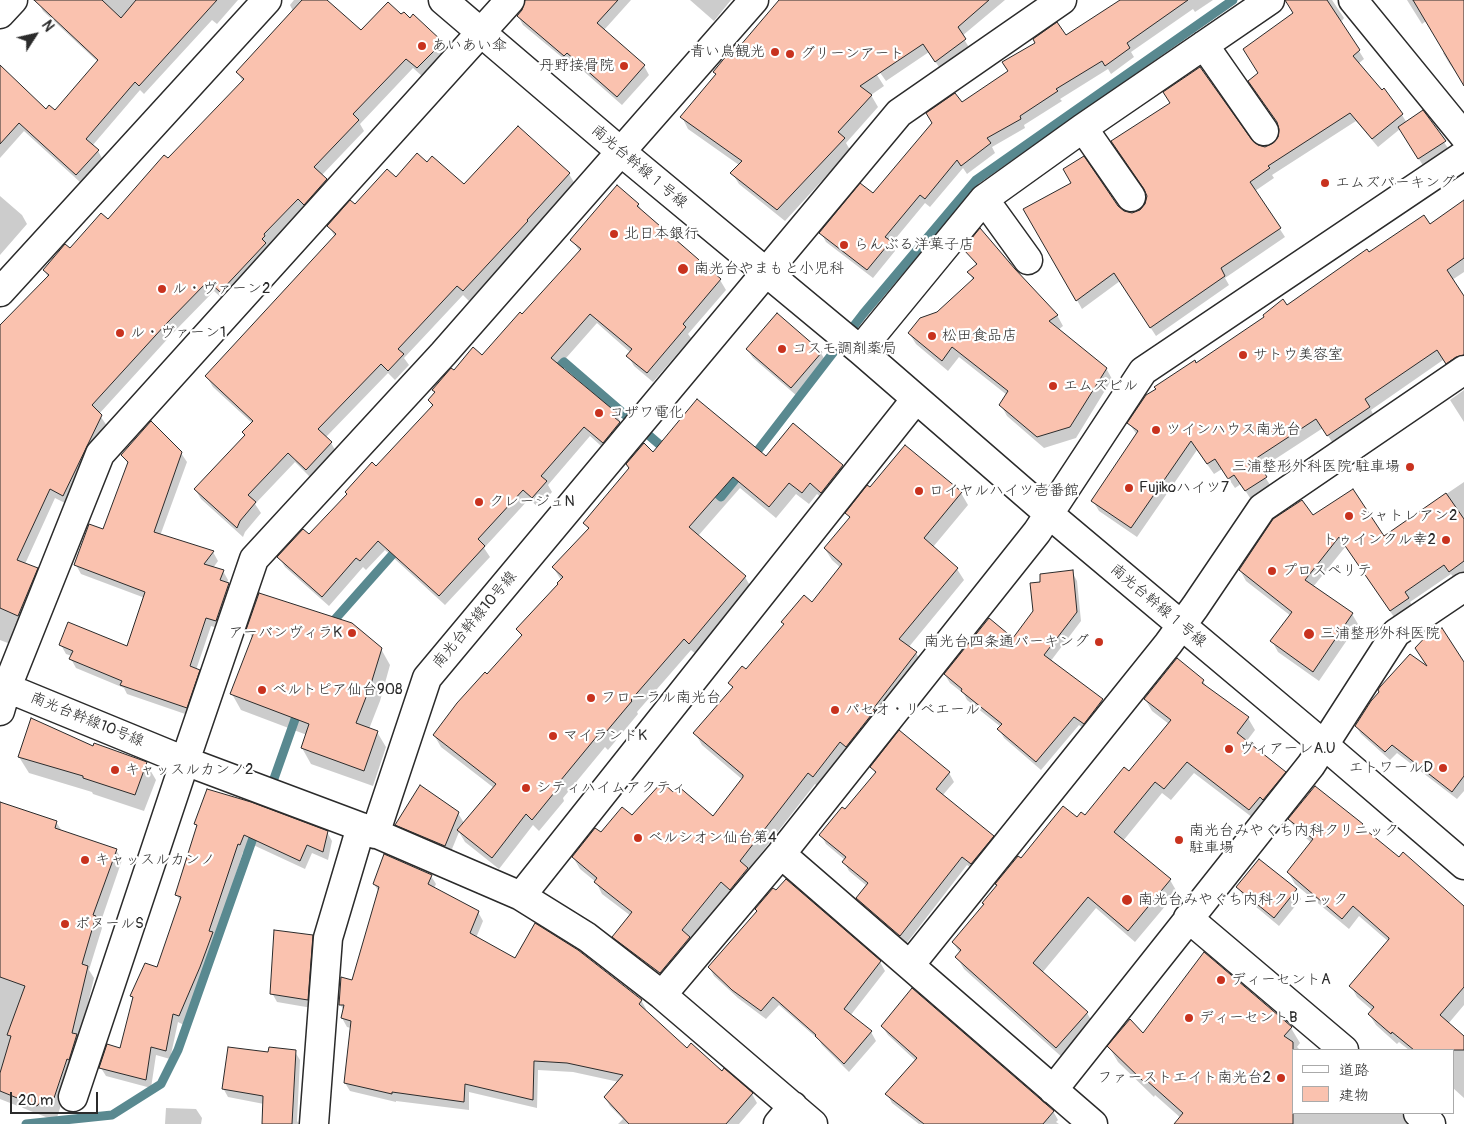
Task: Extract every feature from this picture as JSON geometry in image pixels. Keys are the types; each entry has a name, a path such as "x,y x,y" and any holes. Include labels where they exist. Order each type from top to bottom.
{"street":[{"path":"0,14 13,0"},
{"path":"0,292 267,0"},
{"name":"南光台幹線１号線","path":"443,0 765,273 850,342 1049,514 1462,859"},
{"path":"2,694 100,454 510,0"},
{"path":"73,1096 254,559 443,354 754,0"},
{"path":"765,273 899,114 1062,0"},
{"path":"850,342 984,199 1083,128 1270,0"},
{"path":"1353,0 1464,136"},
{"path":"1204,45 1264,131"},
{"path":"1083,128 1131,197"},
{"path":"662,995 781,854 1037,532 1143,371 1464,155"},
{"path":"984,199 1028,260"},
{"name":"南光台幹線10号線","path":"314,1124 328,938 427,678 765,273"},
{"path":"910,965 1182,625 1262,508 1464,370"},
{"path":"520,896 916,398"},
{"path":"1053,1090 1311,765 1396,634 1464,587"},
{"name":"南光台幹線10号線","path":"2,694 269,792 368,831 520,896 587,937 662,995 785,1115 813,1124"},
{"path":"781,854 1093,1124"},
{"path":"1188,918 1343,1049"},
{"path":"1419,1114 1431,1124"}],"building":[{"path":"34,0 102,0 121,18 136,0 217,0 139,86 135,82 86,139 99,150 76,175 19,123 0,144 0,65 46,109 49,105 55,110 98,60"},
{"path":"302,0 327,0 361,30 388,2 401,14 404,12 410,18 413,14 443,42 417,68 406,59 353,114 359,120 314,167 327,179 304,205 298,199 264,234 265,236 262,239 266,243 220,292 208,281 92,405 102,415 63,496 50,489 17,560 38,568 18,616 0,608 0,325 49,275 43,270 65,244 70,248 101,213 108,219 164,155 168,158 244,79 236,72"},
{"path":"525,0 618,0 597,23 645,65 617,97 567,53 564,56 517,16 522,10"},
{"path":"779,0 989,0 958,27 966,39 935,62 923,44 860,86 872,95 838,132 845,138 777,210 730,173 742,161 680,117 716,74 713,72 735,45 739,47"},
{"path":"1120,0 1188,0 1127,43 1130,48 1105,66 1102,61 1056,89 1058,91 1020,116 1021,119 987,138 991,143 961,166 957,160 925,199 920,195 885,237 891,241 867,270 819,233 860,183 873,193 932,123 926,113 955,93 962,102 1008,71 1002,62 1035,43 1033,39 1057,22 1066,35"},
{"path":"1285,0 1327,0 1360,50 1353,56 1382,90 1384,88 1403,114 1372,139 1350,113 1268,166 1270,168 1250,182 1281,228 1221,268 1225,276 1150,328 1114,273 1076,301 1023,209 1071,183 1063,169 1084,156 1118,206 1124,211 1132,213 1140,210 1145,204 1147,196 1111,141 1170,103 1163,92 1200,67 1252,140 1258,145 1265,147 1273,143 1278,137 1279,129 1277,122 1248,81 1258,73 1243,49 1293,13"},
{"path":"1413,0 1464,0 1464,86"},
{"path":"1423,110 1446,141 1418,159 1398,127"},
{"path":"518,126 570,173 463,291 457,286 398,349 404,354 388,371 381,364 318,429 332,442 306,470 288,453 248,495 256,502 240,521 237,528 194,489 245,435 242,432 253,421 205,376 336,234 327,226 350,200 355,204 387,169 396,177 417,153 427,162 432,156 464,184"},
{"path":"617,185 639,204 637,206 721,279 683,324 686,327 647,373 626,356 632,349 590,314 551,358 617,413 614,417 620,422 603,443 584,427 541,476 547,481 532,498 523,490 478,539 485,546 439,596 378,541 360,561 356,558 322,597 277,557 303,529 309,534 347,494 345,492 372,462 376,466 433,405 428,400 435,392 432,390 451,368 454,370 473,347 482,355 520,312 522,314 581,249 570,240"},
{"path":"1464,200 1464,258 1447,270 1464,296 1464,355 1456,357 1446,364 1437,350 1365,399 1370,407 1327,436 1316,419 1255,459 1267,477 1245,491 1234,475 1228,479 1215,459 1207,464 1191,441 1131,528 1091,501 1138,431 1127,423 1146,395 1156,389 1154,387 1195,360 1196,363 1264,317 1263,315 1283,299 1287,305 1367,249 1369,252 1424,215 1430,224"},
{"path":"980,228 1058,315 1049,321 1107,368 1070,427 1037,437 999,405 1008,391 952,347 942,361 908,333 920,318 937,312 974,278 967,272 977,264 963,249"},
{"path":"777,313 822,352 791,388 746,349"},
{"path":"697,399 766,456 793,423 843,465 821,493 810,483 802,493 789,483 769,507 733,477 689,527 746,576 689,644 684,639 601,738 598,735 556,786 558,788 532,820 526,814 492,858 457,830 496,784 433,735 457,703 485,672 487,674 522,635 516,629 563,577 552,567 589,528 583,523 629,468 626,464 644,443 653,452"},
{"path":"151,421 182,452 154,532 214,551 204,564 224,570 220,580 229,583 216,621 206,618 190,666 200,670 187,708 120,685 122,681 69,659 73,651 59,645 68,622 127,646 145,592 74,565 89,524 103,529 128,462 121,455"},
{"path":"905,445 962,492 924,538 958,568 899,639 917,652 873,709 875,710 846,747 840,742 813,777 808,773 740,861 748,868 730,890 721,882 682,930 690,937 660,973 612,937 632,912 594,882 597,878 572,857 595,828 601,832 622,807 632,815 662,782 673,792 678,786 713,816 743,775 693,733 733,687 728,683 742,666 746,669 784,624 781,622 804,595 812,602 842,564 824,548 850,517 845,513 867,485 870,487"},
{"path":"1353,489 1384,536 1446,493 1464,519 1464,561 1449,572 1444,565 1405,592 1409,598 1390,611 1339,537 1305,580 1353,613 1313,672 1270,641 1292,612 1239,570 1273,519 1302,500 1313,515"},
{"path":"1073,570 1077,612 1044,655 1103,699 1084,724 1074,717 1036,762 997,729 1002,724 961,691 962,689 944,674 989,618 1013,638 1033,611 1030,583 1040,582 1040,574"},
{"path":"259,593 352,623 382,648 356,723 378,731 364,771 301,748 309,724 230,694 254,632 246,630"},
{"path":"1442,628 1464,662 1464,776 1452,792 1392,745 1385,752 1355,726 1379,692 1380,687 1410,654 1427,666 1415,648 1432,630 1434,633"},
{"path":"1177,658 1204,680 1202,683 1249,717 1237,733 1286,772 1263,800 1260,797 1249,810 1187,762 1164,789 1155,782 1114,832 1171,879 1128,931 1088,897 1033,963 1088,1012 1056,1048 955,957 961,950 952,942 984,904 982,903 997,885 995,884 1018,856 1021,858 1063,806 1077,817 1081,812 1085,815 1124,767 1129,771 1171,720 1144,699"},
{"path":"31,718 93,746 94,743 147,762 135,795 83,778 83,776 18,757"},
{"path":"899,730 950,772 936,789 994,836 971,864 962,857 900,936 856,898 868,883 842,862 846,857 819,835 842,807 845,809 876,772 870,767"},
{"path":"420,785 459,812 445,846 395,825"},
{"path":"1315,786 1363,824 1361,826 1399,857 1403,852 1464,906 1464,987 1440,1015 1464,1036 1464,1050 1413,1049 1392,1032 1391,1034 1368,1014 1374,1007 1349,986 1389,938 1353,906 1342,919 1287,872 1313,839 1288,819"},
{"path":"207,789 251,802 328,831 323,852 307,845 300,861 244,835 240,845 238,844 209,931 213,932 200,967 179,1016 173,1014 166,1051 151,1047 146,1080 99,1068 107,1044 120,1048 133,997 130,996 145,963 157,967 181,897 175,895 197,825 194,824"},
{"path":"0,802 57,821 55,828 117,849 93,915 96,916 82,964 88,966 72,1033 77,1034 69,1060 67,1059 54,1098 45,1097 37,1106 0,1091 0,1073 11,1036 7,1035 25,986 0,977"},
{"path":"384,854 432,875 428,884 479,911 470,933 515,958 535,923 578,950 642,1000 639,1004 687,1048 691,1043 722,1071 724,1068 753,1093 726,1124 629,1124 604,1097 623,1075 567,1063 534,1061 533,1100 465,1084 464,1102 392,1092 392,1094 344,1083 351,1021 341,1018 344,1005 339,1005 341,977 352,980 379,887 373,884"},
{"path":"1259,859 1297,889 1274,918 1236,887"},
{"path":"786,879 881,961 844,1009 872,1031 844,1064 816,1035 773,997 761,1011 732,990 708,967 757,911 755,909 773,888 776,890"},
{"path":"274,930 313,935 308,1000 270,994"},
{"path":"1204,952 1292,1027 1284,1036 1293,1042 1293,1124 1174,1124 1183,1113 1146,1080 1144,1082 1107,1046 1130,1019 1143,1033"},
{"path":"912,988 1054,1111 1043,1124 924,1124 885,1094 917,1058 881,1026"},
{"path":"228,1047 268,1052 269,1047 296,1050 292,1124 262,1124 263,1096 222,1089"}],"waterway":[{"path":"752,458 863,314 976,180 1233,0"},
{"path":"553,373 564,362 667,451"},
{"path":"710,487 721,497 742,471"},
{"path":"329,626 400,546"},
{"path":"26,1124 112,1115 161,1084 178,1050 299,708"}],"place":[{"name":"あいあい傘","path":"422,46"},
{"name":"青い鳥観光","path":"775,52"},
{"name":"グリーンアート","path":"790,54"},
{"name":"丹野接骨院","path":"624,66"},
{"name":"エムズパーキング","path":"1325,183"},
{"name":"北日本銀行","path":"614,234"},
{"name":"らんぶる洋菓子店","path":"844,245"},
{"name":"南光台やまもと小児科","path":"683,269"},
{"name":"ル・ヴァーン2","path":"162,289"},
{"name":"ル・ヴァーン1","path":"120,333"},
{"name":"松田食品店","path":"932,336"},
{"name":"コスモ調剤薬局","path":"782,349"},
{"name":"サトウ美容室","path":"1243,355"},
{"name":"エムズビル","path":"1053,386"},
{"name":"コザワ電化","path":"599,413"},
{"name":"ツインハウス南光台","path":"1156,430"},
{"name":"三浦整形外科医院 駐車場","path":"1410,467"},
{"name":"Fujikoハイツ7","path":"1129,488"},
{"name":"ロイヤルハイツ壱番館","path":"919,491"},
{"name":"クレージュN","path":"479,502"},
{"name":"シャトレアン2","path":"1349,516"},
{"name":"トゥインクル幸2","path":"1446,540"},
{"name":"プロスペリテ","path":"1272,571"},
{"name":"アーバンヴィラK","path":"352,633"},
{"name":"三浦整形外科医院","path":"1309,634"},
{"name":"南光台四条通パーキング","path":"1099,642"},
{"name":"ベルトピア仙台908","path":"262,690"},
{"name":"フローラル南光台","path":"591,698"},
{"name":"パセオ・リベエール","path":"835,710"},
{"name":"マイランドK","path":"553,736"},
{"name":"ヴィアーレA.U","path":"1229,749"},
{"name":"エトワールD","path":"1443,768"},
{"name":"キャッスルカンノ2","path":"115,770"},
{"name":"シティハイムアクティ","path":"526,788"},
{"name":"ベルシオン仙台第4","path":"638,838"},
{"name":"南光台みやぐち内科クリニック 駐車場","path":"1179,840"},
{"name":"キャッスルカンノ","path":"85,860"},
{"name":"南光台みやぐち内科クリニック","path":"1127,900"},
{"name":"ボヌールS","path":"65,924"},
{"name":"ディーセントA","path":"1221,980"},
{"name":"ディーセントB","path":"1189,1018"},
{"name":"ファーストエイト南光台2","path":"1281,1078"}]}
